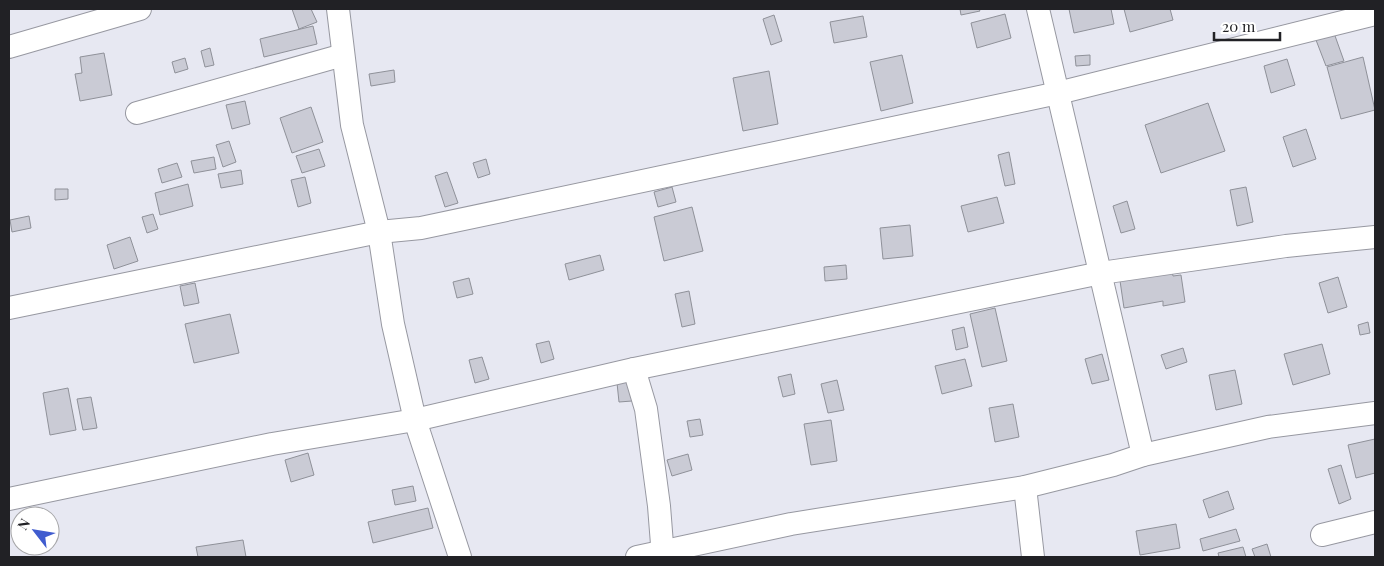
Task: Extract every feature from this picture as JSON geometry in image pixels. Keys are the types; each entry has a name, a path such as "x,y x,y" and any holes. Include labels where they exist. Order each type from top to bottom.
{"street":[{"path":"9,47 140,9"},
{"path":"338,9 352,125 379,232 393,324 415,420 460,557"},
{"path":"1038,9 1143,455"},
{"path":"9,308 379,232 421,228 1058,92 1375,14"},
{"path":"137,114 343,55"},
{"path":"9,499 272,444 415,420 634,369 1101,272 1286,246 1375,237"},
{"path":"634,369 646,409 649,428 659,506 662,554"},
{"path":"637,557 662,554 791,524 1025,486 1113,465 1143,455 1268,427 1375,413"},
{"path":"1025,486 1033,557"},
{"path":"1322,535 1375,522"}],"building":[{"path":"292,9 311,9 317,22 299,29"},
{"path":"960,9 979,9 980,11 961,15"},
{"path":"1069,9 1111,9 1114,24 1074,33"},
{"path":"1124,9 1170,9 1173,20 1130,32"},
{"path":"1005,14 1011,38 977,48 971,23"},
{"path":"774,15 782,41 771,45 763,19"},
{"path":"863,16 867,37 834,43 830,22"},
{"path":"313,26 317,44 264,57 260,39"},
{"path":"1334,33 1344,61 1326,66 1316,40"},
{"path":"210,48 214,65 205,67 201,51"},
{"path":"104,53 112,95 80,101 75,74 82,73 80,57"},
{"path":"902,55 913,103 881,111 870,62"},
{"path":"1090,55 1090,65 1076,66 1075,56"},
{"path":"1363,57 1375,110 1341,119 1327,67"},
{"path":"185,58 188,69 175,73 172,62"},
{"path":"1287,59 1295,85 1271,93 1264,66"},
{"path":"394,70 395,82 371,86 369,74"},
{"path":"769,71 778,124 743,131 733,78"},
{"path":"245,101 250,124 232,129 226,105"},
{"path":"1208,103 1225,151 1161,173 1145,125"},
{"path":"311,107 323,142 292,153 280,118"},
{"path":"1306,129 1316,159 1293,167 1283,137"},
{"path":"229,141 236,162 223,167 216,145"},
{"path":"319,149 325,166 302,173 296,156"},
{"path":"1009,152 1015,184 1005,186 998,155"},
{"path":"214,157 216,169 194,173 191,161"},
{"path":"486,159 490,174 478,178 473,163"},
{"path":"177,163 182,177 162,183 158,169"},
{"path":"241,170 243,184 221,188 218,174"},
{"path":"447,172 458,203 445,207 435,176"},
{"path":"305,177 311,203 298,207 291,180"},
{"path":"188,184 193,206 160,215 155,193"},
{"path":"672,187 676,202 658,207 654,192"},
{"path":"1246,187 1253,222 1237,226 1230,190"},
{"path":"55,189 68,189 68,199 55,200"},
{"path":"997,197 1004,223 968,232 961,206"},
{"path":"1127,201 1135,229 1121,233 1113,206"},
{"path":"692,207 703,251 664,261 654,217"},
{"path":"153,214 158,229 147,233 142,217"},
{"path":"29,216 31,228 12,232 10,220"},
{"path":"910,225 913,256 883,259 880,228"},
{"path":"130,237 138,261 114,269 107,245"},
{"path":"600,255 604,270 569,280 565,264"},
{"path":"846,265 847,279 825,281 824,267"},
{"path":"1171,266 1173,276 1181,275 1185,302 1163,306 1163,301 1124,308 1119,274"},
{"path":"1338,277 1347,307 1328,313 1319,283"},
{"path":"469,278 473,294 457,298 453,282"},
{"path":"195,283 199,303 184,306 180,286"},
{"path":"689,291 695,324 682,327 675,294"},
{"path":"995,308 1007,361 982,367 970,314"},
{"path":"230,314 239,353 194,363 185,324"},
{"path":"1368,322 1370,333 1360,335 1358,325"},
{"path":"964,327 968,347 956,350 952,330"},
{"path":"549,341 554,359 541,363 536,344"},
{"path":"1322,344 1330,374 1293,385 1284,354"},
{"path":"1183,348 1187,362 1166,369 1161,355"},
{"path":"1102,354 1109,380 1092,384 1085,359"},
{"path":"482,357 489,379 475,383 469,360"},
{"path":"965,359 972,386 942,394 935,366"},
{"path":"1235,370 1242,404 1216,410 1209,375"},
{"path":"791,374 795,394 783,397 778,377"},
{"path":"837,380 844,410 828,413 821,384"},
{"path":"630,381 632,401 619,402 617,383"},
{"path":"68,388 76,430 50,435 43,393"},
{"path":"91,397 97,428 83,430 77,399"},
{"path":"1013,404 1019,437 995,442 989,408"},
{"path":"700,419 703,435 690,437 687,421"},
{"path":"831,420 837,461 811,465 804,424"},
{"path":"1375,439 1375,473 1356,478 1348,445"},
{"path":"308,453 314,475 291,482 285,460"},
{"path":"688,454 692,470 672,476 667,460"},
{"path":"1341,465 1351,499 1339,504 1328,469"},
{"path":"413,486 416,501 395,505 392,490"},
{"path":"1228,491 1234,509 1209,518 1203,500"},
{"path":"428,508 433,528 373,543 368,522"},
{"path":"1176,524 1180,548 1140,555 1136,531"},
{"path":"1236,529 1240,541 1203,551 1200,539"},
{"path":"243,540 246,557 198,557 196,547"},
{"path":"1267,544 1271,557 1255,557 1252,549"},
{"path":"1243,547 1246,557 1219,557 1218,553"}]}
